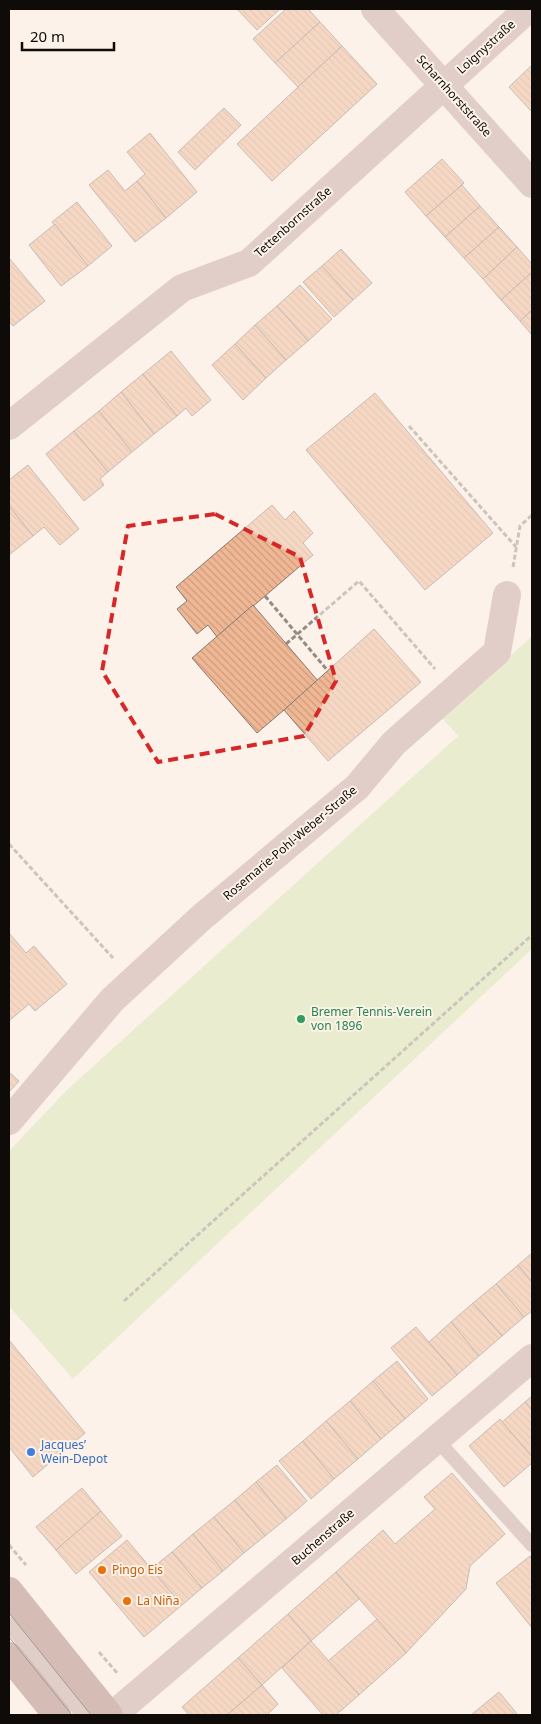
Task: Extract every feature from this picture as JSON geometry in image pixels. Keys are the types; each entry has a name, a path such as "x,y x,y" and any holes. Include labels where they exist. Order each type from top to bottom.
{"main road":[{"path":"9,1591 109,1715"},
{"path":"9,1656 53,1714"}],"street":[{"name":"Scharnhorststraße","path":"375,9 532,184"},
{"name":"Loignystraße","path":"444,85 528,9"},
{"name":"Tettenbornstraße","path":"9,426 182,288 249,263 444,85"},
{"name":"Rosemarie-Pohl-Weber-Straße","path":"9,1121 112,1000 202,918 357,787 394,743 497,652 507,594"},
{"name":"Buchenstraße","path":"114,1715 532,1358"}],"lane":[{"path":"436,1440 532,1545"},
{"path":"9,1624 83,1715"}],"path":[{"path":"409,426 516,547"},
{"path":"507,594 520,526 532,515"},
{"path":"286,644 359,581 453,690"},
{"path":"265,596 328,671"},
{"path":"9,844 134,981"},
{"path":"124,1302 532,934"}],"highlighted area":[{"path":"215,514 300,557 336,681 304,736 158,762 102,671 128,526"}],"green space":[{"name":"Bremer Tennis-Verein von 1896","path":"532,636 532,949 73,1379 9,1306 9,1151 67,1090 458,736 440,716"}],"building":[{"path":"237,9 280,9 257,30"},
{"path":"286,9 308,9 320,22 275,63 253,39"},
{"path":"320,22 342,46 298,87 275,63"},
{"path":"342,46 377,84 272,181 237,144"},
{"path":"532,65 532,112 509,87"},
{"path":"224,108 241,125 195,170 178,152"},
{"path":"150,133 197,192 166,218 137,181 145,174 127,152"},
{"path":"442,159 464,183 426,216 405,192"},
{"path":"108,170 125,191 137,181 166,218 135,242 89,185"},
{"path":"462,185 480,206 445,237 426,216"},
{"path":"77,202 112,246 88,266 52,222"},
{"path":"480,206 499,227 464,258 445,237"},
{"path":"55,224 88,266 61,286 29,245"},
{"path":"499,227 517,247 483,279 464,258"},
{"path":"517,247 532,264 532,272 501,300 483,279"},
{"path":"341,249 372,283 353,300 322,266"},
{"path":"9,258 45,301 13,326 9,321"},
{"path":"322,266 353,300 334,317 303,282"},
{"path":"532,272 532,310 520,321 501,300"},
{"path":"300,285 332,319 308,341 277,306"},
{"path":"277,306 308,341 286,360 255,325"},
{"path":"532,310 532,335 520,321"},
{"path":"255,325 286,360 266,378 235,344"},
{"path":"235,344 266,378 243,400 212,365"},
{"path":"171,351 211,400 192,416 186,408 177,416 143,374"},
{"path":"143,374 177,416 154,434 121,392"},
{"path":"121,392 154,434 132,452 99,411"},
{"path":"375,393 493,533 425,590 306,450"},
{"path":"99,411 132,452 108,472 74,431"},
{"path":"74,431 108,472 100,479 104,485 84,501 46,454"},
{"path":"28,465 79,529 60,545 44,527 33,536 9,506 9,480"},
{"path":"272,505 285,520 294,511 313,533 303,543 313,555 217,637 208,625 197,634 177,609 187,601 176,587"},
{"path":"9,506 33,536 9,555"},
{"path":"253,605 318,681 257,733 192,658"},
{"path":"374,629 421,682 328,761 284,710"},
{"path":"9,933 26,953 34,946 67,984 35,1011 29,1004 9,1021"},
{"path":"9,1072 19,1081 9,1092"},
{"path":"532,1253 532,1282 518,1265"},
{"path":"518,1265 532,1282 532,1311 524,1317 496,1284"},
{"path":"496,1284 524,1317 502,1336 473,1303"},
{"path":"473,1303 502,1336 479,1356 451,1322"},
{"path":"451,1322 479,1356 457,1375 429,1342"},
{"path":"416,1327 457,1375 432,1396 391,1348"},
{"path":"9,1340 85,1433 33,1477 9,1447"},
{"path":"397,1361 428,1399 405,1419 373,1381"},
{"path":"373,1381 405,1419 381,1439 350,1401"},
{"path":"532,1396 532,1410 525,1402"},
{"path":"350,1401 381,1439 358,1459 326,1421"},
{"path":"525,1402 532,1410 532,1457 502,1422"},
{"path":"500,1419 532,1457 532,1463 504,1487 469,1446"},
{"path":"326,1421 358,1459 334,1479 303,1441"},
{"path":"303,1441 334,1479 311,1499 279,1461"},
{"path":"277,1465 307,1501 286,1519 256,1482"},
{"path":"452,1473 505,1534 470,1566 466,1589 406,1653 336,1572 383,1530 395,1544 435,1509 424,1497"},
{"path":"256,1482 286,1519 265,1536 235,1500"},
{"path":"82,1488 101,1511 56,1550 36,1527"},
{"path":"235,1500 265,1536 244,1553 214,1517"},
{"path":"101,1511 122,1536 76,1574 56,1550"},
{"path":"214,1517 244,1553 223,1571 193,1534"},
{"path":"193,1534 223,1571 202,1588 172,1552"},
{"path":"127,1540 182,1605 144,1637 89,1572"},
{"path":"172,1552 202,1588 182,1605 151,1569"},
{"path":"530,1556 532,1559 532,1628 496,1583"},
{"path":"336,1572 359,1599 311,1641 288,1614"},
{"path":"288,1614 311,1641 262,1685 238,1658"},
{"path":"377,1619 406,1653 359,1695 328,1661"},
{"path":"311,1641 359,1695 336,1715 323,1715 282,1668"},
{"path":"238,1658 262,1685 227,1715 189,1715 182,1707"},
{"path":"262,1685 278,1704 267,1715 227,1715"},
{"path":"499,1692 518,1715 471,1715"}],"tram line":[{"path":"9,1613 91,1715"},
{"path":"9,1637 72,1715"}],"place":[{"name":"Bremer Tennis-Verein von 1896","path":"301,1019"},
{"name":"Jacques’ Wein-Depot","path":"31,1452"},
{"name":"Pingo Eis","path":"102,1570"},
{"name":"La Niña","path":"127,1601"}]}
